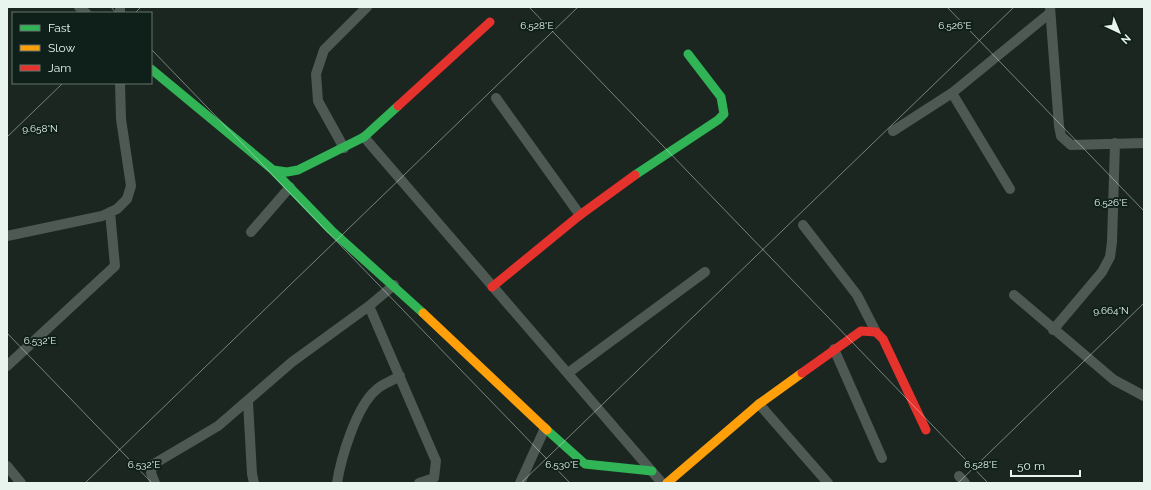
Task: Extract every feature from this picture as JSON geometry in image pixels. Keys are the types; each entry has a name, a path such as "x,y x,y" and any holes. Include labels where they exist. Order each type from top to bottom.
{"street":[{"path":"344,148 318,101 316,74 324,50 367,7"},
{"path":"893,131 952,93 1050,10"},
{"path":"1050,10 1061,136 1072,145 1144,143"},
{"path":"273,170 287,172 298,170 364,137 490,22"},
{"path":"492,286 580,215 632,177 718,120 724,114 721,97 688,54"},
{"path":"152,70 273,170 331,230 394,285 585,464 652,471"},
{"path":"7,236 102,216 117,209 127,199 131,186 120,118 120,84"},
{"path":"952,93 1010,189"},
{"path":"496,98 580,215"},
{"path":"364,137 662,483"},
{"path":"1053,330 1102,272 1110,257 1112,242 1115,143"},
{"path":"251,232 290,187"},
{"path":"7,366 115,266 110,212"},
{"path":"803,225 858,295 876,332 883,339 926,430"},
{"path":"568,373 705,272"},
{"path":"154,483 151,474 152,465 218,426 248,402 292,362 369,306 394,285"},
{"path":"1014,295 1053,330 1114,380 1144,396"},
{"path":"369,306 436,461 437,481 419,483"},
{"path":"667,483 760,404 834,349 861,331 876,332"},
{"path":"834,349 882,458"},
{"path":"337,483 355,422 364,403 377,389 400,376"},
{"path":"248,402 252,474 254,483"},
{"path":"760,404 828,483"},
{"path":"520,483 545,428"},
{"path":"7,466 10,477 21,483"}],"traffic: fast":[{"path":"635,175 718,120 724,114 721,97 688,54"},
{"path":"152,70 273,170 287,172 298,170 364,137 398,106"},
{"path":"273,170 331,230 423,313"},
{"path":"547,430 585,464 652,471"}],"traffic: slow":[{"path":"423,313 547,430"},
{"path":"667,483 759,404 802,373"}],"traffic: jam":[{"path":"398,106 490,22"},
{"path":"492,287 580,215 635,175"},
{"path":"802,373 861,331 876,332 883,339 926,430"}]}
